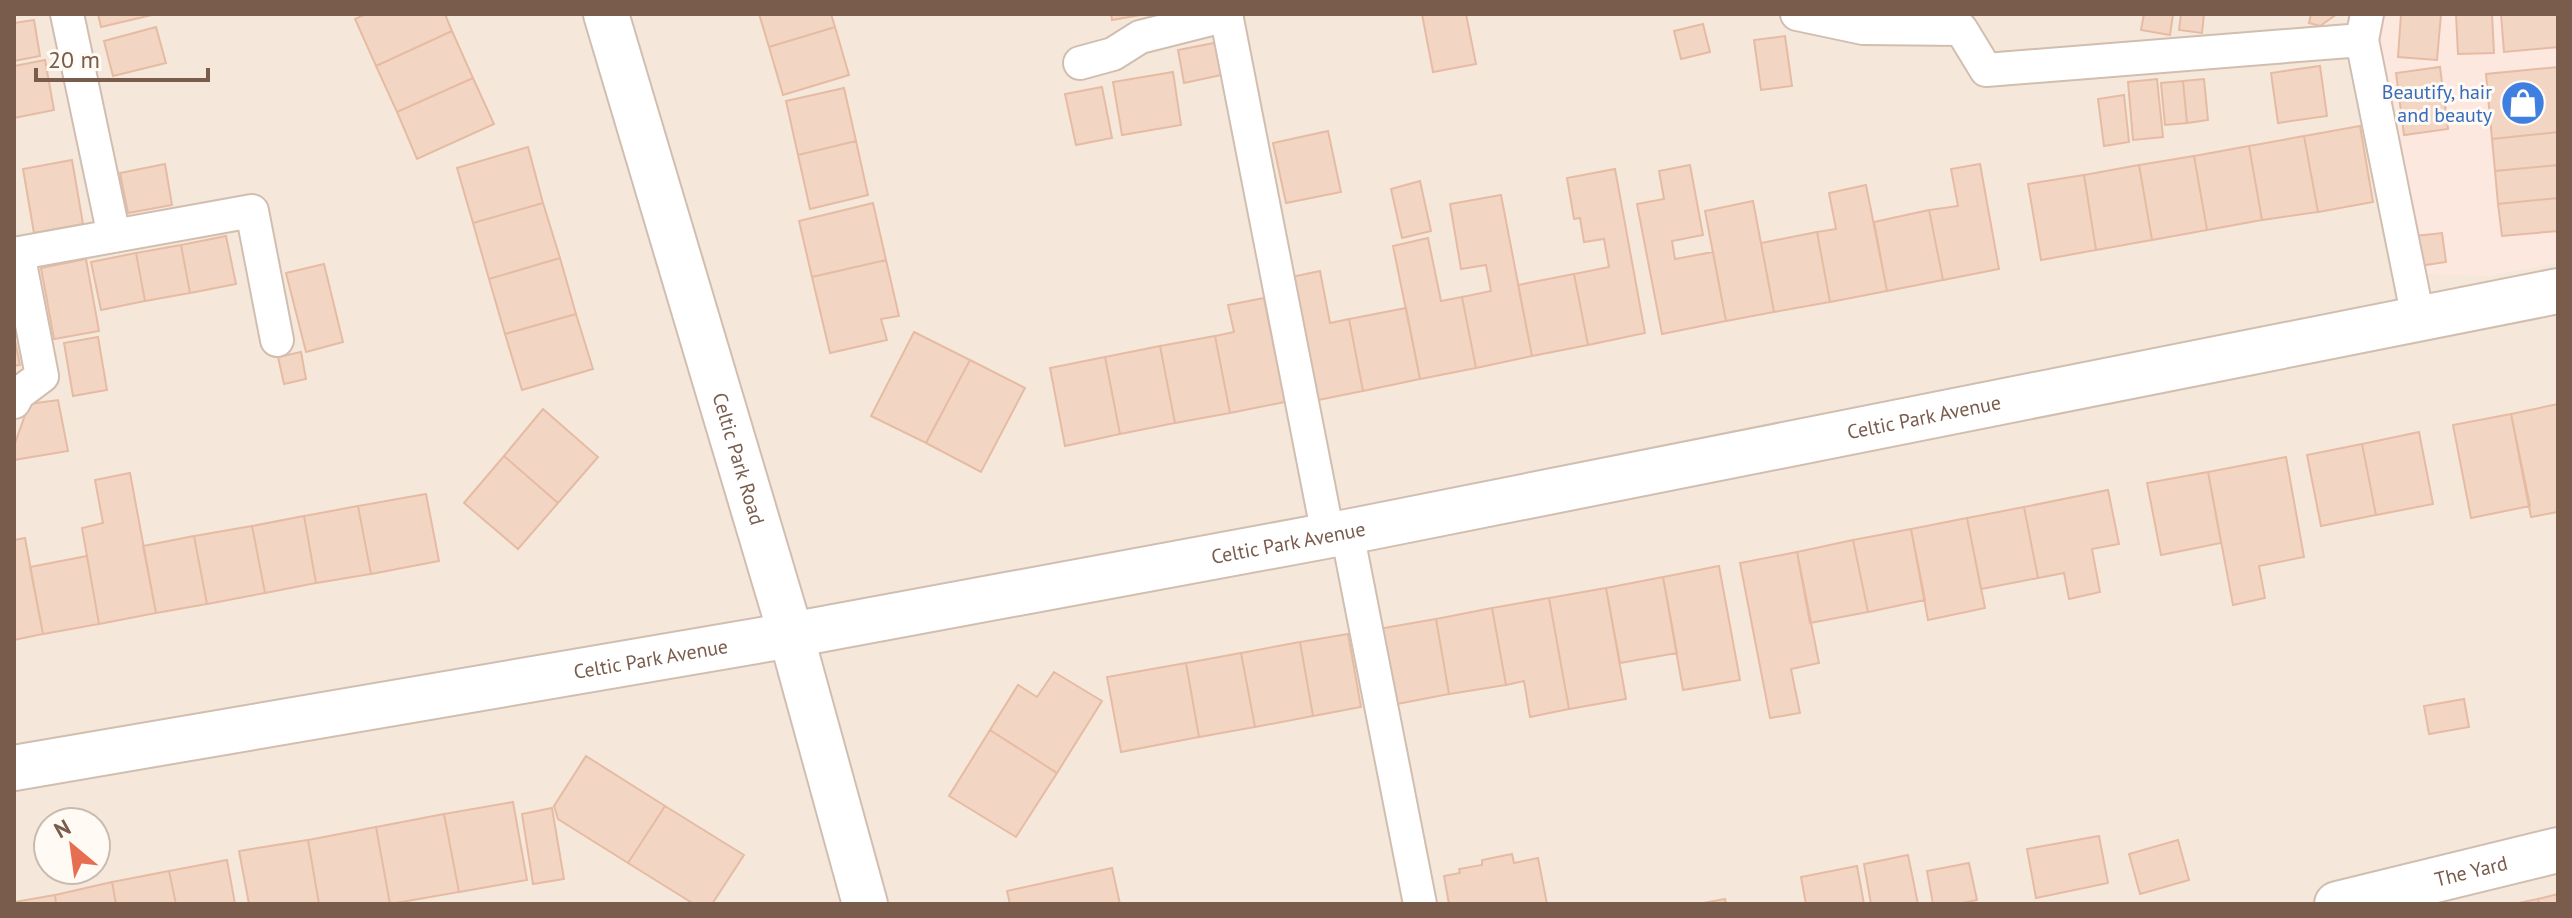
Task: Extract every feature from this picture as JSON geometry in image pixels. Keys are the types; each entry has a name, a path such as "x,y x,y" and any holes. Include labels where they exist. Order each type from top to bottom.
{"street":[{"name":"Celtic Park Road","path":"606,14 791,635 865,904"},
{"name":"Celtic Park Avenue","path":"14,768 791,635 1338,534 2558,291"},
{"name":"The Yard","path":"2337,904 2558,850"}],"lane":[{"path":"67,14 114,236"},
{"path":"1797,14 1863,28 1961,29 1986,70 2365,27 2418,318"},
{"path":"1080,63 1113,54 1140,37 1226,15 1420,904"},
{"path":"14,402 18,394 42,376 16,254 252,211 277,340"}],"shaded area":[{"path":"14,14 2558,14 2558,904 14,904"},
{"path":"2378,14 2558,14 2558,262 2489,276 2405,273 2372,42"}],"building":[{"path":"98,14 156,14 101,27"},
{"path":"366,14 445,14 452,31 376,66 355,19"},
{"path":"759,14 831,14 835,27 769,47"},
{"path":"1111,14 1141,14 1141,15 1112,20"},
{"path":"1422,14 1466,14 1476,64 1433,72"},
{"path":"2144,14 2173,14 2170,35 2141,30"},
{"path":"2181,14 2204,14 2202,33 2179,30"},
{"path":"2311,14 2337,14 2320,26 2309,23"},
{"path":"2401,14 2441,14 2437,60 2398,57"},
{"path":"2456,14 2492,14 2494,53 2458,54"},
{"path":"2501,14 2558,14 2558,47 2504,52"},
{"path":"34,20 40,56 14,61 14,23"},
{"path":"1703,24 1710,52 1681,59 1674,31"},
{"path":"156,27 166,63 113,76 104,41"},
{"path":"835,27 849,75 783,95 769,47"},
{"path":"452,31 473,78 397,112 376,66"},
{"path":"1785,36 1792,86 1761,90 1754,40"},
{"path":"1219,42 1226,74 1184,83 1178,50"},
{"path":"45,60 54,110 14,118 14,66"},
{"path":"2320,66 2327,116 2278,123 2271,73"},
{"path":"2440,67 2448,129 2404,135 2396,73"},
{"name":"Beautify, hair and beauty","path":"2558,67 2558,132 2492,139 2486,74"},
{"path":"1173,72 1181,125 1122,135 1113,82"},
{"path":"473,78 494,124 417,159 397,112"},
{"path":"2157,79 2163,137 2133,140 2128,82"},
{"path":"2204,79 2208,120 2187,123 2183,81"},
{"path":"2183,81 2187,123 2165,125 2161,83"},
{"path":"1102,87 1112,138 1076,145 1065,94"},
{"path":"844,88 856,141 798,155 786,101"},
{"path":"2124,95 2129,142 2104,146 2098,99"},
{"path":"2360,126 2373,202 2318,212 2304,136"},
{"path":"1328,131 1341,192 1286,203 1273,143"},
{"path":"2558,132 2558,165 2495,171 2492,139"},
{"path":"2304,136 2318,212 2262,220 2249,146"},
{"path":"856,141 868,195 810,209 798,155"},
{"path":"2249,146 2262,220 2207,230 2194,156"},
{"path":"528,147 543,203 473,223 457,168"},
{"path":"2194,156 2207,230 2152,240 2139,165"},
{"path":"72,160 83,224 34,233 23,169"},
{"path":"165,164 172,205 128,213 120,173"},
{"path":"1980,164 1999,269 1943,280 1929,210 1958,206 1951,169"},
{"path":"1690,165 1703,235 1672,241 1675,259 1713,252 1726,321 1662,334 1637,204 1664,199 1659,171"},
{"path":"2139,165 2152,240 2096,250 2084,175"},
{"path":"2558,165 2558,198 2498,204 2495,171"},
{"path":"1615,169 1645,333 1588,345 1574,274 1609,267 1604,239 1584,242 1580,218 1574,219 1567,178"},
{"path":"2084,175 2096,250 2041,260 2028,184"},
{"path":"1420,181 1431,231 1402,238 1391,189"},
{"path":"1866,185 1887,291 1830,302 1817,232 1836,229 1829,193"},
{"path":"1501,195 1532,356 1476,368 1462,297 1491,291 1486,265 1461,269 1450,204"},
{"path":"2558,198 2558,231 2502,236 2498,204"},
{"path":"1753,201 1774,312 1726,321 1705,211"},
{"path":"543,203 560,258 489,279 473,223"},
{"path":"873,203 886,260 812,277 799,221"},
{"path":"1929,210 1943,280 1887,291 1874,222"},
{"path":"1817,232 1830,302 1774,312 1761,243"},
{"path":"2442,233 2446,262 2419,266 2415,236"},
{"path":"226,236 236,284 190,293 181,245"},
{"path":"1428,238 1441,301 1462,297 1476,368 1420,379 1393,246"},
{"path":"181,245 190,293 145,301 136,253"},
{"path":"136,253 145,301 101,310 91,262"},
{"path":"560,258 576,314 505,334 489,279"},
{"path":"86,259 99,331 54,339 41,268"},
{"path":"886,260 899,316 881,319 887,340 830,353 812,277"},
{"path":"324,264 343,342 306,352 286,273"},
{"path":"1320,271 1330,323 1349,319 1363,391 1308,402 1282,279"},
{"path":"1574,274 1588,345 1532,356 1518,285"},
{"path":"1264,298 1285,402 1230,413 1215,336 1234,332 1228,305"},
{"path":"1406,308 1420,379 1363,391 1349,319"},
{"path":"576,314 593,369 522,390 505,334"},
{"path":"914,332 970,360 926,443 871,416"},
{"path":"14,336 20,365 14,366"},
{"path":"1215,336 1230,413 1175,423 1160,346"},
{"path":"98,337 107,390 73,396 64,343"},
{"path":"1160,346 1175,423 1120,434 1105,357"},
{"path":"301,352 306,379 284,384 278,357"},
{"path":"1105,357 1120,434 1065,446 1050,368"},
{"path":"970,360 1025,388 981,472 926,443"},
{"path":"58,400 68,451 14,460 14,446 29,404"},
{"path":"2558,404 2558,512 2531,517 2511,414"},
{"path":"543,409 598,457 558,503 504,456"},
{"path":"2511,414 2530,506 2471,518 2453,425"},
{"path":"2419,432 2433,504 2376,515 2362,444"},
{"path":"2362,444 2376,515 2321,526 2307,455"},
{"path":"504,456 558,503 518,549 464,503"},
{"path":"2286,457 2304,557 2259,566 2265,598 2233,605 2208,472"},
{"path":"2208,472 2221,543 2161,555 2147,483"},
{"path":"130,473 156,613 99,624 82,528 103,523 95,480"},
{"path":"2108,490 2119,544 2092,549 2100,592 2069,599 2064,573 2038,578 2024,507"},
{"path":"426,494 439,561 371,574 358,506"},
{"path":"358,506 371,574 316,583 304,516"},
{"path":"2024,507 2038,578 1981,589 1967,518"},
{"path":"304,516 316,583 265,593 252,526"},
{"path":"1967,518 1985,608 1928,620 1911,529"},
{"path":"252,526 265,593 207,604 194,536"},
{"path":"1911,529 1925,600 1868,612 1853,540"},
{"path":"194,536 207,604 156,613 143,546"},
{"path":"25,538 43,634 14,640 14,540"},
{"path":"1853,540 1868,612 1810,623 1797,552"},
{"path":"1797,552 1819,663 1791,669 1800,713 1770,718 1740,563"},
{"path":"87,556 99,624 43,634 30,567"},
{"path":"1719,566 1740,680 1683,690 1663,577"},
{"path":"1663,577 1677,653 1620,663 1606,588"},
{"path":"1606,588 1626,699 1569,709 1549,598"},
{"path":"1549,598 1569,709 1530,717 1524,681 1506,685 1492,608"},
{"path":"1492,608 1506,685 1449,694 1436,619"},
{"path":"1436,619 1449,694 1392,705 1378,629"},
{"path":"1348,634 1361,707 1313,716 1300,642"},
{"path":"1300,642 1313,716 1255,727 1241,653"},
{"path":"1241,653 1255,727 1199,737 1186,663"},
{"path":"1186,663 1199,737 1121,752 1107,677"},
{"path":"1054,672 1102,701 1057,773 990,730 1018,685 1037,697"},
{"path":"2464,699 2469,727 2429,734 2424,706"},
{"path":"990,730 1057,773 1016,837 949,796"},
{"path":"586,756 665,806 628,863 558,819 554,806"},
{"path":"513,802 527,880 459,892 444,814"},
{"path":"665,806 744,855 712,904 694,904 628,863"},
{"path":"552,808 564,879 533,884 522,814"},
{"path":"444,814 459,892 390,904 376,827"},
{"path":"376,827 390,904 319,904 308,840"},
{"path":"2099,836 2108,883 2036,898 2027,849"},
{"path":"308,840 319,904 249,904 239,851"},
{"path":"2178,840 2189,880 2140,894 2129,854"},
{"path":"1512,854 1514,863 1538,858 1547,904 1449,904 1444,876 1460,873 1459,869 1482,865 1482,860"},
{"path":"1908,855 1918,904 1871,904 1864,864"},
{"path":"227,860 235,904 176,904 169,871"},
{"path":"1969,863 1977,900 1933,904 1927,871"},
{"path":"1857,866 1864,904 1806,904 1801,877"},
{"path":"1112,868 1120,904 1010,904 1007,891"},
{"path":"169,871 176,904 116,904 112,882"},
{"path":"112,882 116,904 56,904 55,895 94,886 112,886"},
{"path":"2558,894 2558,904 2539,904 2538,899"},
{"path":"55,895 56,904 14,904 14,902"},
{"path":"1725,899 1726,904 1698,904"},
{"path":"2538,899 2539,904 2514,904"}],"place":[{"name":"Beautify, hair and beauty","path":"2523,103"}]}
